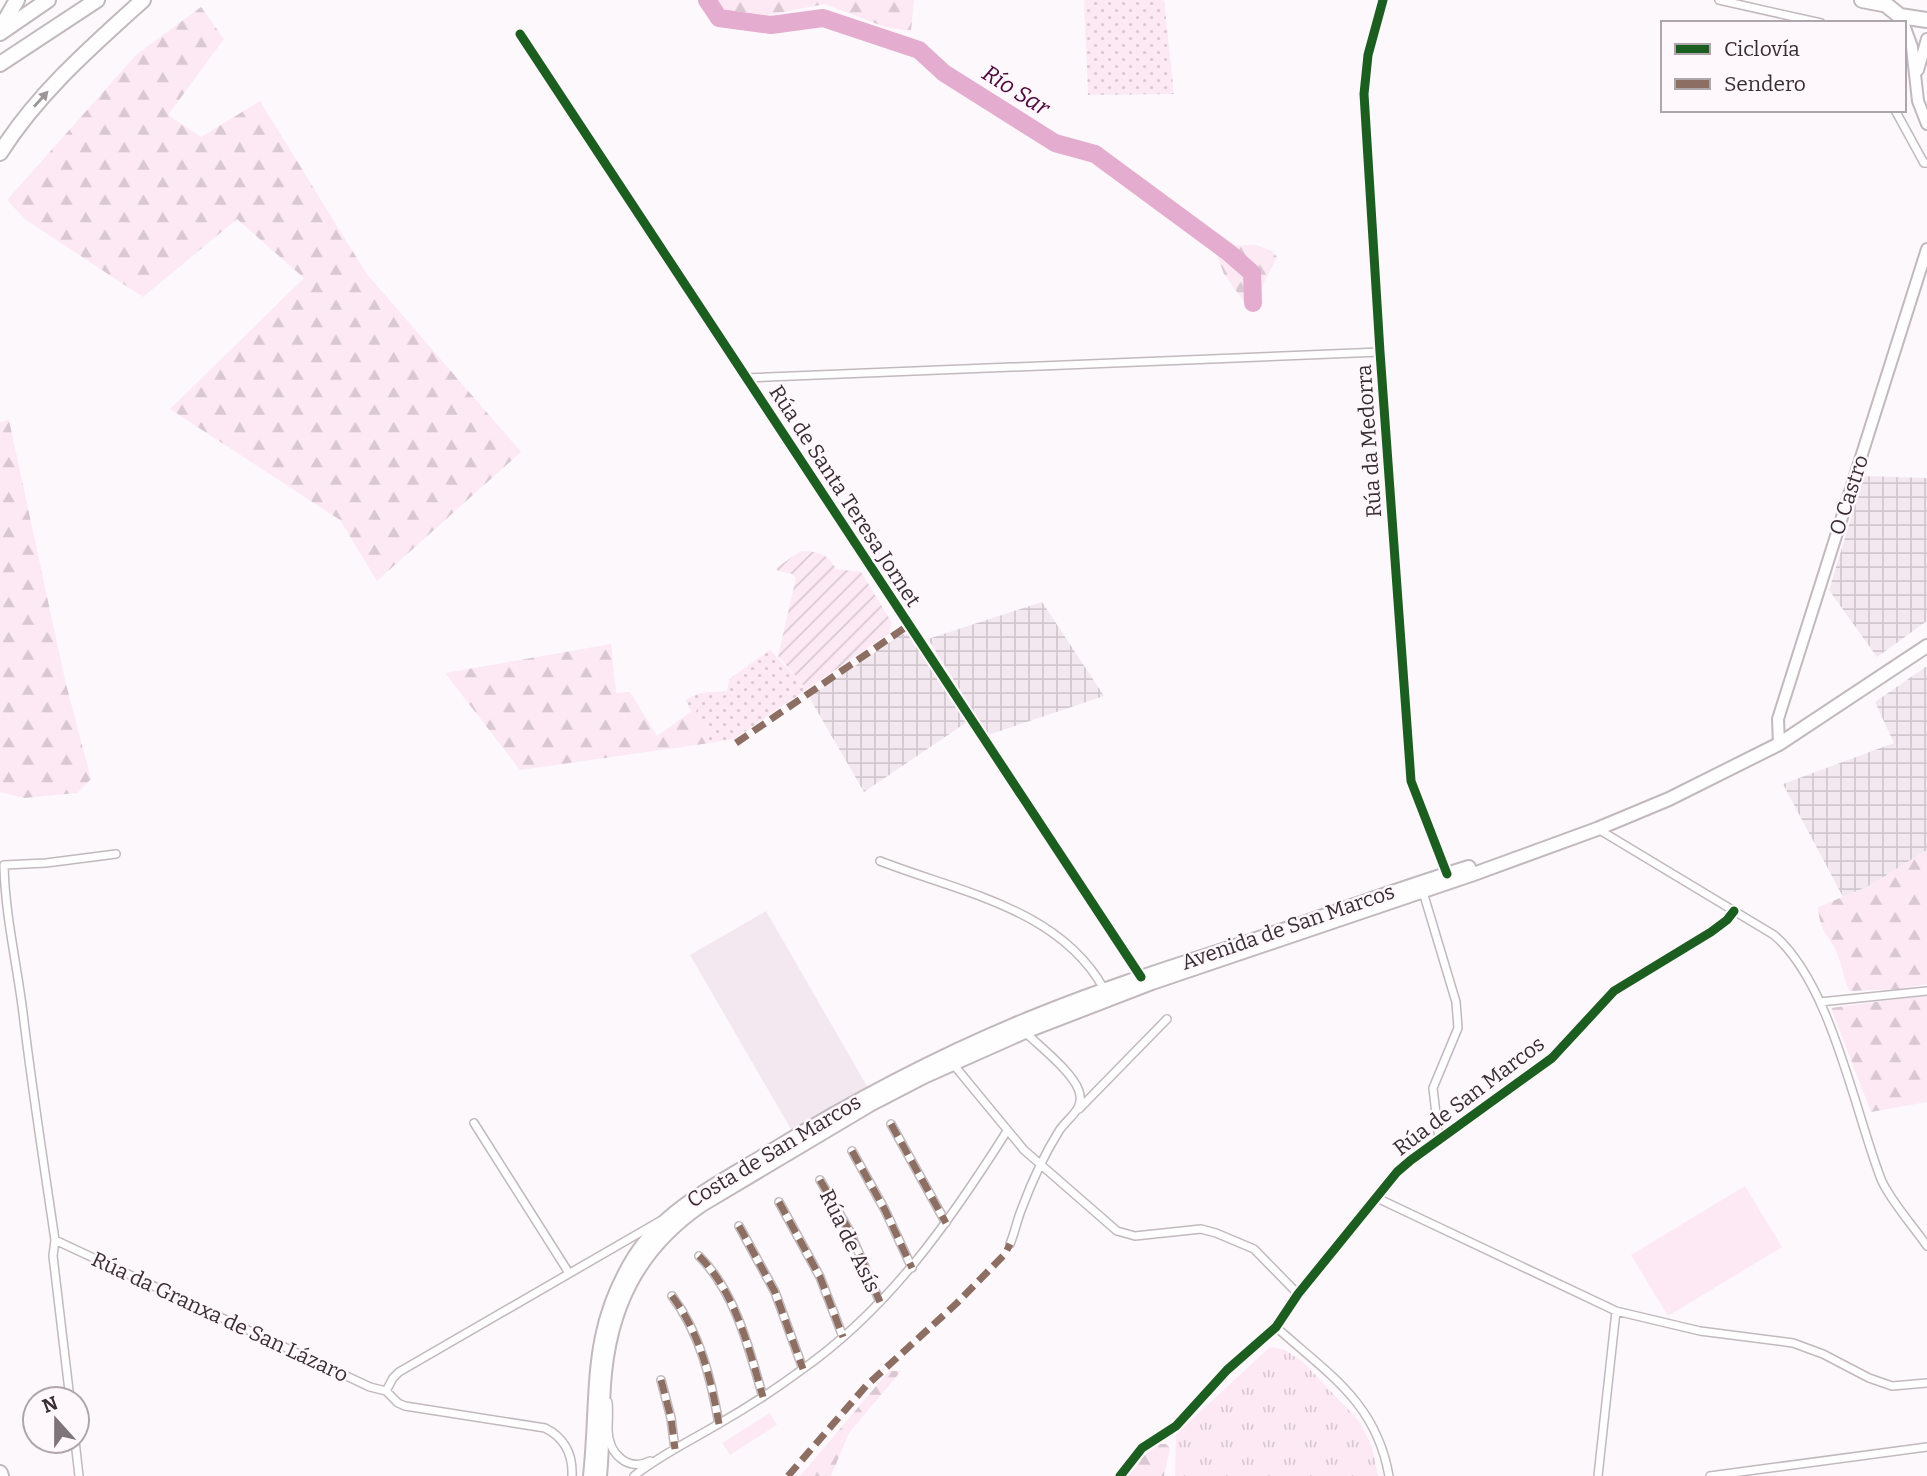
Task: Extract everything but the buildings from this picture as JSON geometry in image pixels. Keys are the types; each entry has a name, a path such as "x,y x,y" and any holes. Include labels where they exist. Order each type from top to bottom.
{"highway":[{"path":"0,31 17,0"},
{"path":"0,31 48,0"},
{"path":"0,64 97,0"},
{"path":"0,153 32,109 68,69 143,0"},
{"path":"1862,0 1882,2 1902,21 1927,20"}],"main road":[{"name":"Avenida de San Marcos","path":"1017,1027 1077,1010 1423,892 1597,829 1680,794 1779,744 1927,646"},
{"name":"Avenida de San Marcos","path":"1017,1027 1104,989 1447,874 1560,842"},
{"path":"1423,892 1447,874 1453,877 1471,875"},
{"path":"1077,1010 1092,999 1134,984 1141,977 1149,979 1208,959 1238,953"},
{"path":"957,1069 956,1056 1017,1027"},
{"name":"Costa de San Marcos","path":"600,1476 604,1383 614,1324 634,1275 684,1211 926,1076 957,1069 968,1056 1017,1027"},
{"name":"Costa de San Marcos","path":"590,1476 601,1334 613,1297 641,1245 684,1211 806,1129 892,1082 1017,1027"},
{"path":"892,1082 943,1062 957,1069"},
{"path":"634,1275 641,1245"}],"street":[{"name":"Rúa da Medorra","path":"1383,0 1368,55 1364,94 1411,781 1447,874"},
{"path":"1719,0 1812,21"},
{"path":"1906,31 1912,47 1915,86 1927,124"},
{"name":"Rúa de Santa Teresa Jornet","path":"520,34 1141,977"},
{"path":"1915,86 1927,39"},
{"path":"1896,112 1924,163 1927,163"},
{"name":"O Castro","path":"1779,744 1778,719 1927,248"},
{"name":"Rúa de Santa Teresa Jornet","path":"746,379 1380,352"},
{"path":"1597,829 1774,935 1786,945 1820,1002 1845,1068 1882,1182 1927,1246"},
{"path":"68,1385 53,1256 55,1240 27,1061 23,1013 4,887 4,865 46,863 116,854"},
{"path":"880,862 1000,903 1038,923 1072,947 1093,971 1104,989"},
{"path":"1423,892 1456,1002 1458,1028 1433,1088 1439,1140"},
{"name":"Rúa de San Marcos","path":"1120,1476 1142,1448 1176,1426 1227,1370 1276,1327 1298,1294 1404,1166 1552,1058 1614,992 1711,932 1734,911"},
{"path":"1820,1002 1927,991"},
{"path":"1010,1244 1040,1163 1062,1127 1167,1019"},
{"path":"1017,1027 1076,1084 1081,1100 1079,1110"},
{"path":"957,1069 1007,1131 1117,1231 1135,1236 1200,1229 1216,1233 1254,1249 1298,1294"},
{"path":"474,1122 569,1273"},
{"path":"891,1124 946,1223"},
{"path":"634,1476 763,1397 843,1337 912,1268 946,1223 1007,1131"},
{"path":"852,1151 885,1210 912,1268"},
{"name":"Rúa de Asís","path":"820,1180 849,1230 880,1302"},
{"path":"1377,1198 1616,1311 1700,1331 1793,1343 1823,1354 1892,1387 1927,1382"},
{"path":"779,1202 820,1277 843,1337"},
{"path":"739,1226 775,1292 803,1369"},
{"name":"Rúa da Granxa de San Lázaro","path":"55,1240 200,1310 370,1387 386,1391 398,1404 538,1426 552,1432 563,1440 569,1451 572,1476"},
{"path":"386,1391 399,1372 569,1273 618,1246 641,1245"},
{"path":"699,1256 724,1291 736,1314 763,1397"},
{"path":"672,1296 704,1358 719,1424"},
{"path":"1598,1476 1616,1311"},
{"path":"1276,1327 1351,1393 1367,1413 1377,1431 1389,1476"},
{"path":"661,1380 671,1418 675,1449"},
{"path":"604,1383 609,1410 608,1433 617,1455 624,1462 635,1466 664,1456"},
{"path":"1710,1476 1927,1447"},
{"path":"77,1455 79,1476"}],"shaded area":[{"path":"1864,476 1927,478 1927,621 1877,657 1829,590"},
{"path":"1042,602 1104,696 988,735 928,639"},
{"path":"902,634 911,635 967,722 864,792 809,697"},
{"path":"1927,666 1927,850 1869,886 1843,897 1783,784 1894,743 1875,702"},
{"path":"766,911 868,1088 792,1131 690,955"}],"green space":[{"path":"714,0 914,0 911,31 885,27 825,4 768,15 725,10"},
{"path":"1084,0 1164,0 1174,94 1088,95"},
{"path":"201,7 224,39 168,115 201,137 260,101 366,273 521,452 377,581 340,520 170,409 304,278 237,219 143,297 26,220 7,200 137,54"},
{"path":"1256,245 1272,251 1277,257 1263,284 1258,305 1253,309 1247,306 1224,274 1216,253 1223,246"},
{"path":"9,420 65,680 91,779 77,793 24,798 0,792 0,422"},
{"path":"801,551 822,554 836,569 861,572 892,623 889,633 807,689 778,656 796,578 776,568"},
{"path":"611,644 616,693 630,692 657,736 696,708 710,743 520,770 445,673"},
{"path":"770,650 807,689 734,739 710,743 696,709 691,711 685,700 700,693 727,691 729,679"},
{"path":"1927,850 1927,984 1899,989 1850,991 1837,953 1823,928 1818,907 1869,886"},
{"path":"1927,995 1927,1102 1871,1112 1831,1008"},
{"path":"1745,1186 1782,1247 1668,1316 1631,1255"},
{"path":"1270,1347 1285,1350 1303,1362 1359,1421 1372,1447 1378,1476 1175,1476 1176,1434"},
{"path":"889,1371 901,1371 849,1433 831,1476 800,1476"},
{"path":"770,1413 777,1425 730,1455 722,1443"},
{"path":"1155,1444 1166,1444 1170,1448 1164,1476 1123,1476"}],"waterway":[{"name":"Río Sar","path":"707,0 719,18 771,25 823,18 919,50 944,73 1055,143 1095,154 1228,252 1252,273 1253,303"}],"marked path":[{"path":"736,743 909,625"},
{"path":"891,1124 946,1223"},
{"path":"852,1151 885,1210 912,1268"},
{"path":"820,1180 849,1230 880,1302"},
{"path":"779,1202 820,1277 843,1337"},
{"path":"739,1226 775,1292 803,1369"},
{"path":"788,1476 866,1386 957,1303 1005,1254 1010,1244"},
{"path":"699,1256 712,1271 732,1304 763,1397"},
{"path":"672,1296 690,1325 703,1357 719,1424"},
{"path":"661,1380 671,1418 675,1449"}],"cycle path":[{"path":"1383,0 1368,55 1364,94 1411,781 1447,874"},
{"path":"520,34 1141,977"},
{"path":"1120,1476 1142,1448 1176,1426 1227,1370 1276,1327 1298,1294 1397,1172 1552,1058 1614,991 1711,932 1734,911"}]}
